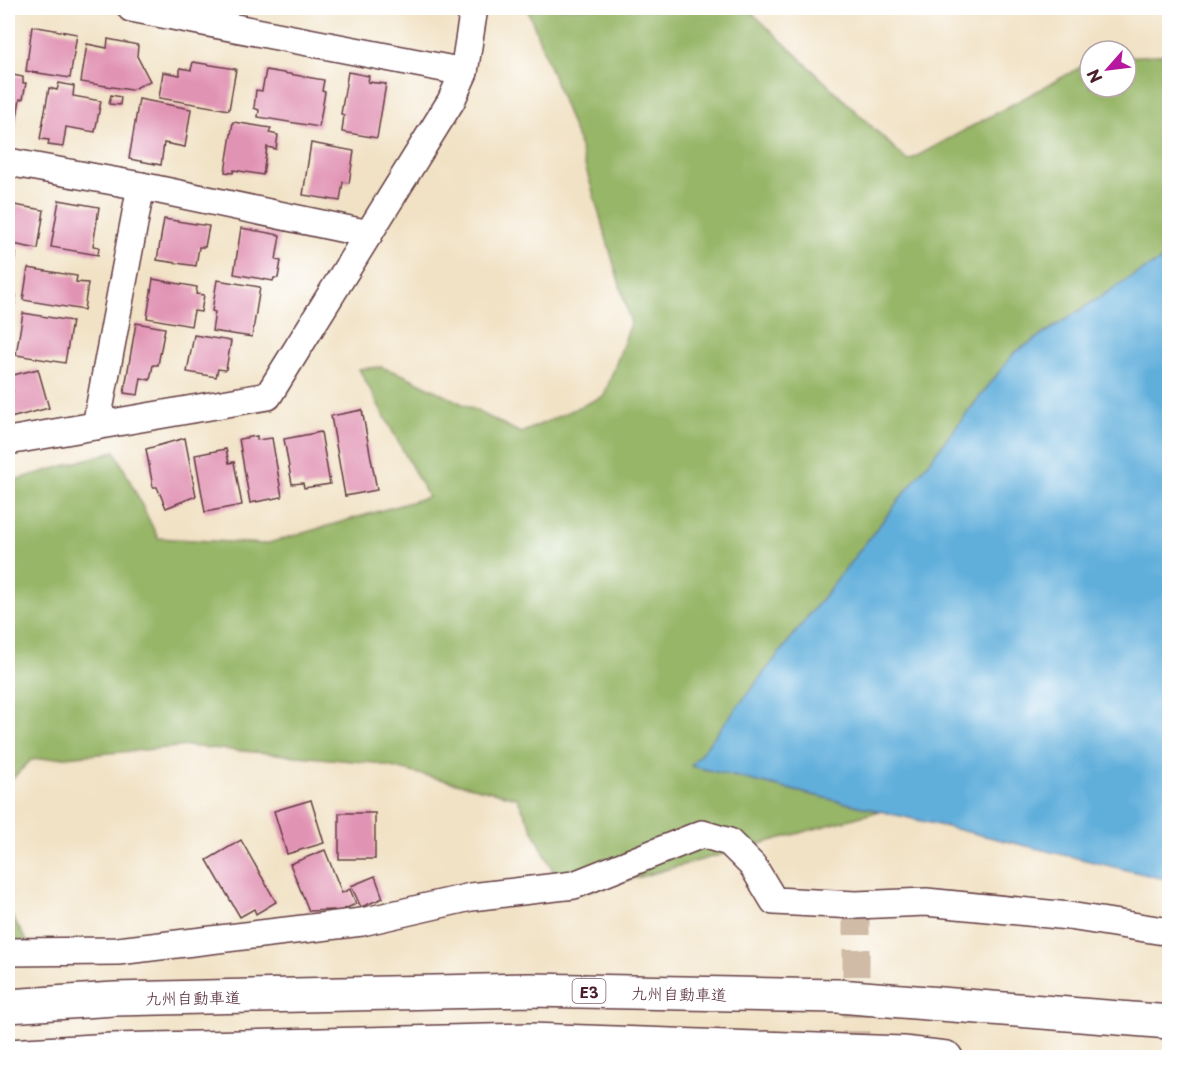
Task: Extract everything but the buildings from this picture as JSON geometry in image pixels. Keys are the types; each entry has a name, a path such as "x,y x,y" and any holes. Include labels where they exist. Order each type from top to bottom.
{"highway":[{"name":"九州自動車道","path":"8,1006 114,999 530,990 838,996 1170,1022"},
{"path":"8,1056 112,1050 530,1040 903,1053 946,1058"}],"street":[{"path":"131,8 464,72"},
{"path":"8,441 268,396 451,101 464,72 474,8"},
{"path":"8,162 141,186 369,234"},
{"path":"96,426 141,186"},
{"path":"8,952 118,951 362,922 471,897 574,885 702,834 729,842 753,866 774,901 856,905 926,902 1069,916 1170,932"}],"green space":[{"path":"527,8 747,8 908,161 1078,69 1078,99 1138,99 1138,56 1169,54 1169,256 1131,277 1014,353 692,766 880,811 566,897 517,798 375,763 188,746 31,760 8,783 8,482 115,451 158,538 265,544 428,497 359,369 381,367 406,376 521,433 604,396 631,323 578,141"},
{"path":"8,910 32,950 8,949"}],"water":[{"path":"1169,256 1169,880 691,766 1014,353 1131,277"}],"tunnel":[{"path":"856,905 856,1058"}]}
